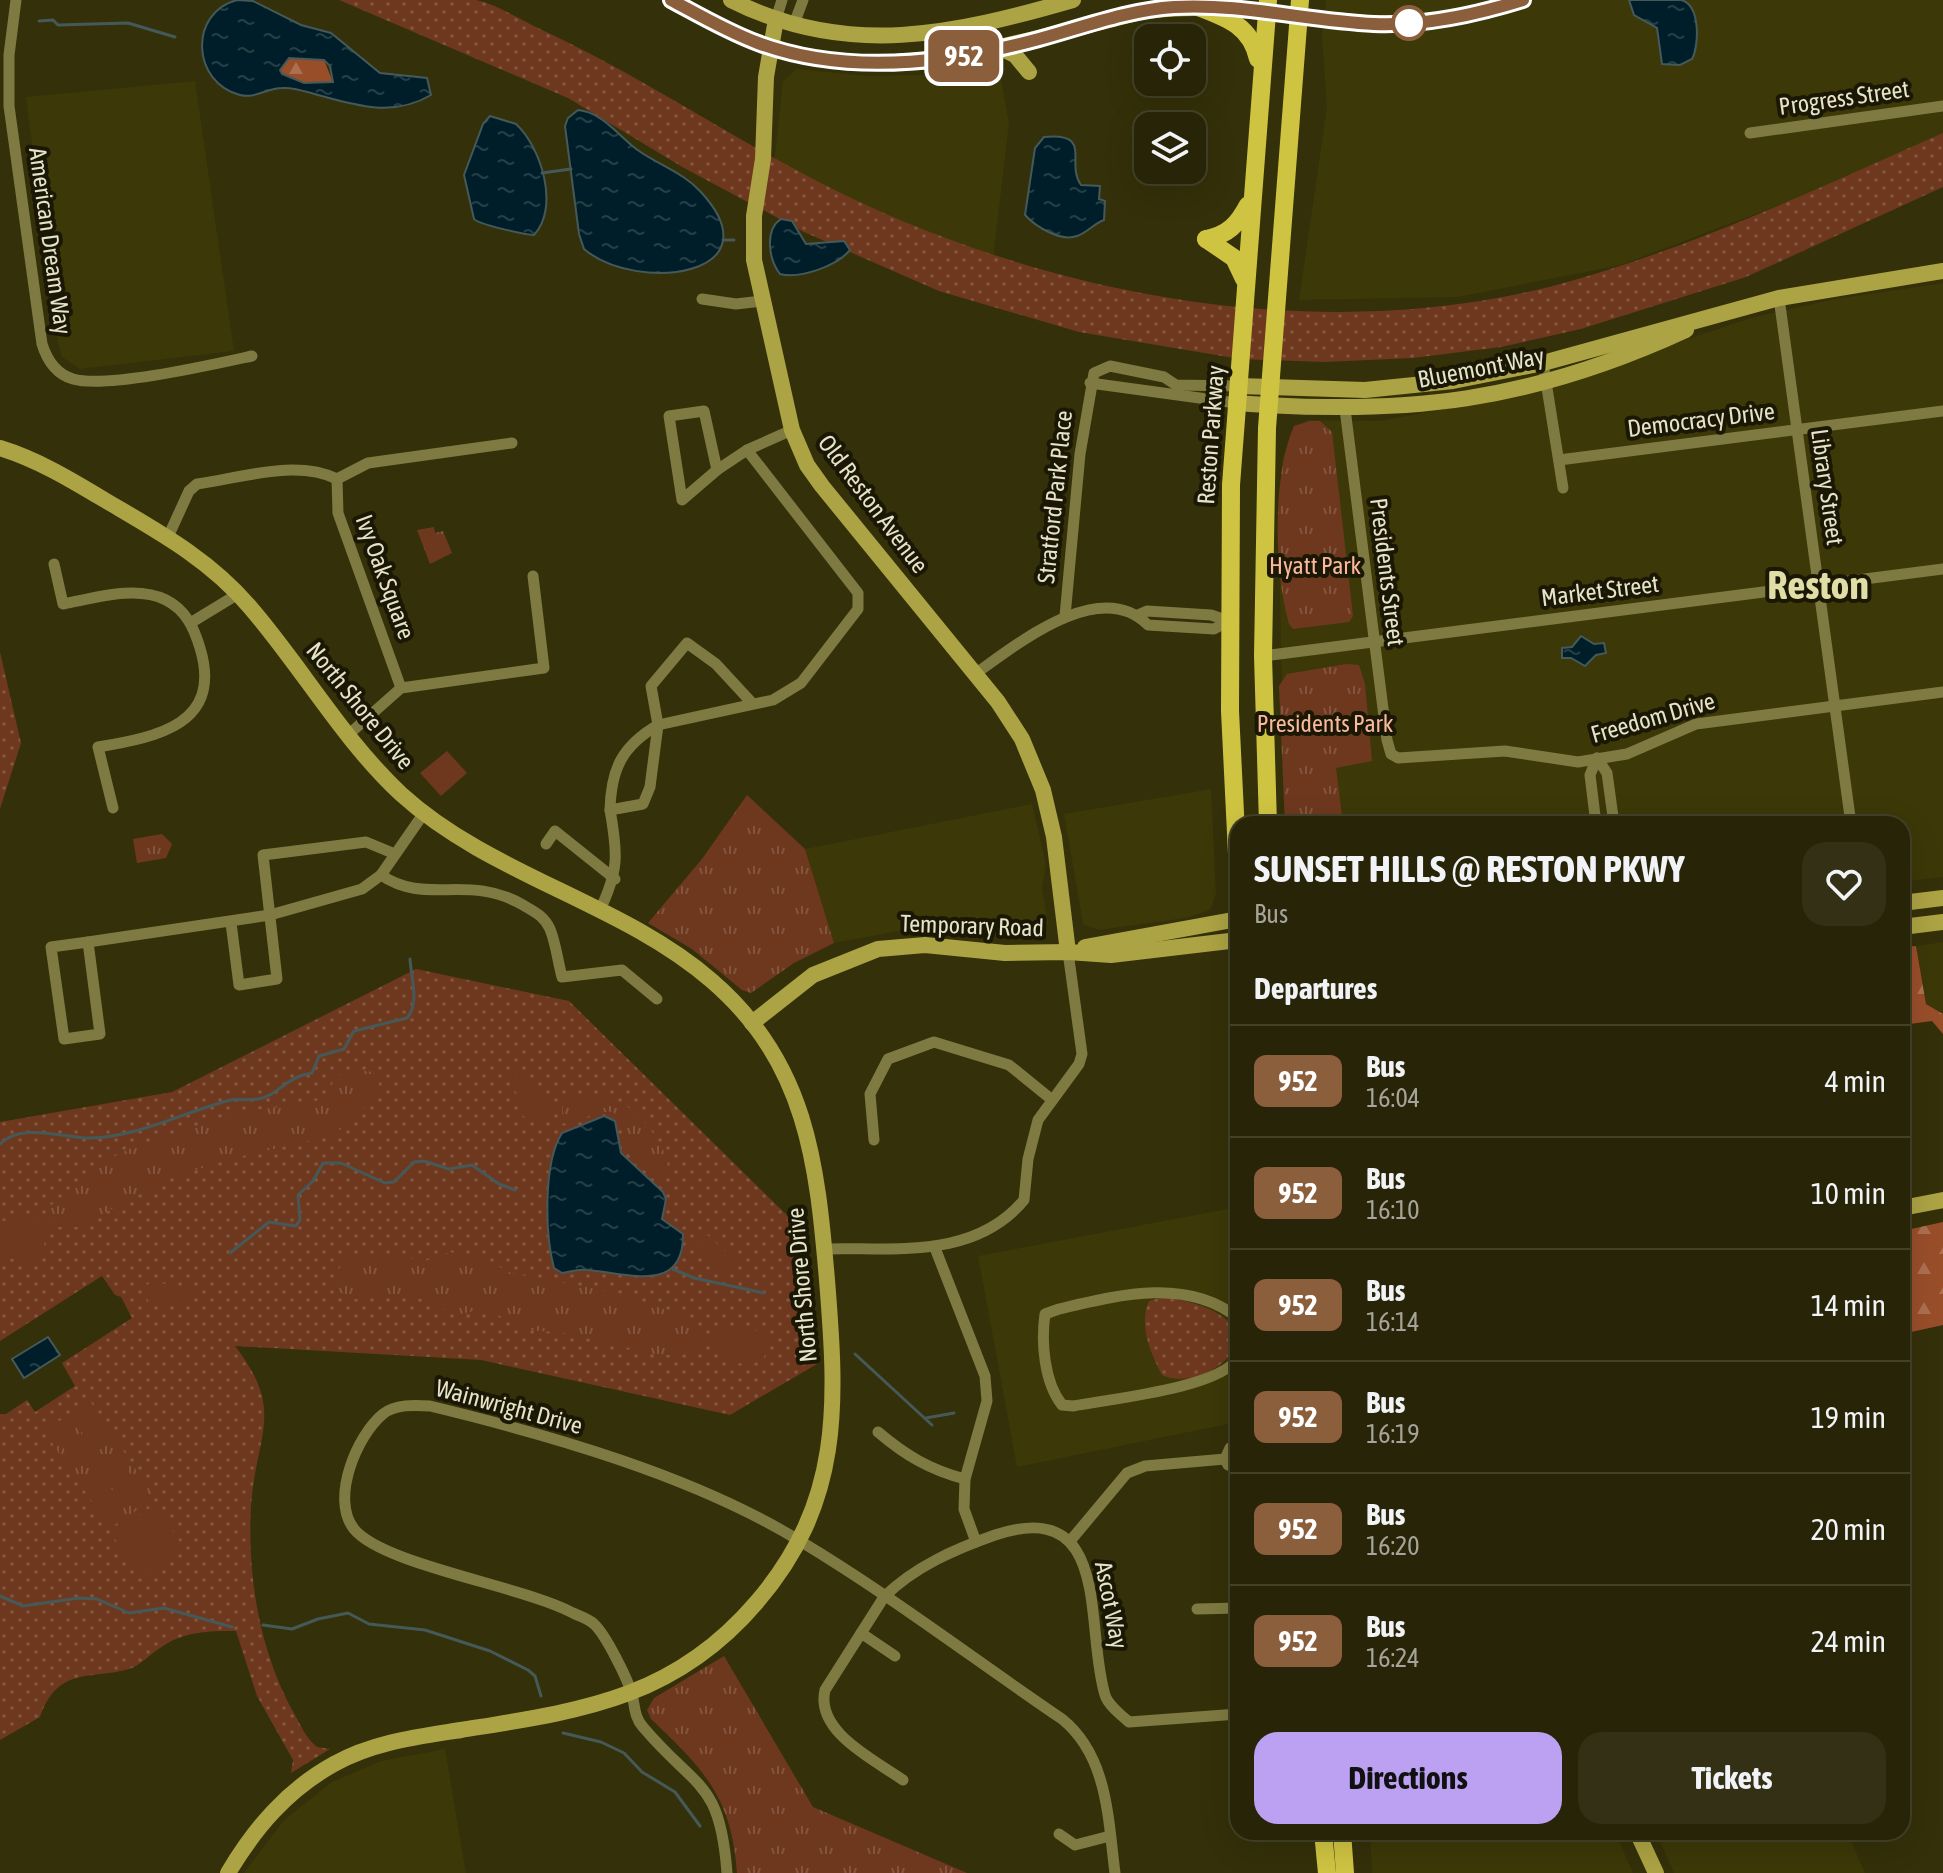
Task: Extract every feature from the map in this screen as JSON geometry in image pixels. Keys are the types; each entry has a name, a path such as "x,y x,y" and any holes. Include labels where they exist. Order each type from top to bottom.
{"main road":[{"name":"Reston Parkway","path":"1236,816 1229,621 1237,394 1267,6"},
{"path":"1198,7 1238,24 1250,36 1261,77"},
{"path":"1268,816 1263,656 1269,396 1300,8"},
{"path":"1245,288 1234,258 1206,239 1236,225 1252,199"},
{"path":"1324,1840 1327,1873"},
{"path":"1343,1840 1345,1873"}],"street":[{"path":"671,0 773,48 823,57 891,62 942,60 1040,39 1146,11 1267,6 1405,23 1473,13 1523,0"},
{"path":"731,0 794,24 859,34 938,34 985,25 1073,0"},
{"path":"776,19 782,0"},
{"path":"773,48 794,24 803,0"},
{"name":"American Dream Way","path":"18,4 9,55 9,106 42,344 49,361 64,375 86,381 162,373 252,356"},
{"name":"Old Reston Avenue","path":"776,19 766,77 764,149 754,216 754,260 792,430 807,465 822,486 975,674 1022,739 1043,790 1054,837 1068,952"},
{"path":"1001,48 1015,55 1029,72 1040,39"},
{"name":"Progress Street","path":"1750,133 1943,106"},
{"name":"Bluemont Way","path":"1269,396 1402,388 1543,363 1779,298 1943,271"},
{"name":"Library Street","path":"1779,298 1850,816"},
{"path":"702,299 736,304 762,301"},
{"name":"Bluemont Way","path":"1237,394 1269,396 1345,409 1461,401 1548,381 1668,339 1724,313"},
{"path":"1543,363 1563,488"},
{"name":"Stratford Park Place","path":"1065,616 1090,383 1100,367 1110,366 1164,377 1176,385 1237,394"},
{"name":"Stratford Park Place","path":"1090,383 1237,394"},
{"name":"Presidents Street","path":"1345,409 1387,740"},
{"path":"717,470 704,411 669,416 682,500 717,470 747,450 792,430"},
{"name":"Democracy Drive","path":"1559,460 1943,411"},
{"path":"168,537 189,491 197,484 303,469 321,471 337,479 368,463 512,443"},
{"name":"North Shore Drive","path":"0,448 51,468 168,537 238,594 386,780 424,813 456,835 694,966 752,1023 784,1071 806,1126 816,1168 834,1367 832,1428 821,1486 799,1540 774,1580 728,1632 672,1673 632,1693 571,1712 402,1739 355,1753 291,1794 254,1832 228,1873"},
{"path":"599,912 615,879 617,849 610,810 611,784 635,738 658,725 773,700 801,683 858,609 858,593 747,450"},
{"name":"Ivy Oak Square","path":"337,479 338,513 401,688"},
{"path":"54,564 63,604 109,595 144,594 167,600 192,622 208,673 203,698 188,719 158,734 98,747 113,808"},
{"name":"Market Street","path":"1263,656 1943,569"},
{"path":"348,735 401,688 544,668 533,576"},
{"path":"192,622 238,594"},
{"path":"975,674 1036,631 1065,616 1100,610 1138,615 1147,611 1211,615 1229,621"},
{"path":"610,810 643,804 650,787 658,725 651,686 687,643 716,664 752,703"},
{"name":"Freedom Drive","path":"1387,740 1391,754 1402,760 1505,751 1571,762 1627,754 1696,724 1943,692"},
{"path":"1595,816 1590,775 1597,758"},
{"path":"1597,758 1607,773 1613,816"},
{"path":"88,942 100,1034 64,1039 51,947 88,942 231,923 362,889 381,875 424,813"},
{"path":"546,844 555,831 615,879"},
{"path":"231,923 239,985 277,979 263,855 366,842 395,854"},
{"path":"381,875 399,887 418,891 469,887 499,891 542,916 551,931 562,977 622,970 657,999"},
{"path":"1910,902 1943,898"},
{"name":"Temporary Road","path":"1068,952 1230,921"},
{"path":"1910,926 1943,922"},
{"name":"Temporary Road","path":"752,1023 813,975 878,949 925,945 1005,953 1127,954 1230,941"},
{"path":"824,1249 935,1248 982,1231 1007,1216 1024,1200 1031,1142 1051,1099 1079,1064 1082,1054 1068,952"},
{"path":"874,1140 870,1094 888,1059 934,1042 1009,1065 1051,1099"},
{"path":"1910,1206 1943,1200"},
{"path":"935,1248 985,1376 987,1401 965,1479 964,1509 976,1542"},
{"path":"1230,1312 1192,1295 1160,1291 1045,1314 1042,1334 1053,1394 1062,1405 1073,1406 1198,1382 1230,1367"},
{"name":"Wainwright Drive","path":"727,1873 724,1837 713,1803 692,1773 639,1722 632,1693 594,1624 533,1594 382,1549 354,1530 346,1513 352,1464 370,1427 385,1412 408,1405 430,1406 610,1458 675,1479 799,1540 1062,1719 1078,1735 1089,1750 1102,1784 1115,1873"},
{"path":"878,1432 903,1454 936,1471 965,1479"},
{"path":"1225,1459 1230,1448"},
{"path":"1225,1459 1230,1466"},
{"path":"1071,1540 1127,1473 1145,1466 1225,1459"},
{"name":"Ascot Way","path":"903,1780 840,1733 826,1717 823,1708 825,1690 884,1597 906,1577 976,1542 1008,1531 1043,1527 1071,1540 1086,1566 1105,1698 1129,1722 1230,1715"},
{"path":"1197,1609 1230,1608"},
{"path":"861,1633 895,1656"},
{"path":"1059,1834 1075,1845 1110,1836"},
{"path":"1641,1840 1656,1873"}],"shaded area":[{"path":"1326,0 1943,0 1943,143 1621,265 1458,297 1299,300 1327,107 1322,36"},
{"path":"797,69 868,76 963,74 999,69 1009,123 993,260 878,219 774,163 783,81"},
{"path":"195,81 234,351 80,369 62,357 58,342 26,97"},
{"path":"1943,283 1943,877 1910,881 1910,816 1285,816 1279,556 1282,460 1294,426 1309,420 1380,421 1520,395 1754,317 1835,299"},
{"path":"1211,789 1216,894 1210,910 1186,918 1098,930 1083,924 1064,814"},
{"path":"1032,804 1046,864 1042,889 1048,923 1042,933 1015,937 910,929 834,943 805,849"},
{"path":"1943,942 1943,1014 1926,1004 1916,946"},
{"path":"1230,1209 1230,1424 1017,1467 978,1256"},
{"path":"445,1749 466,1873 244,1873 284,1820 332,1782 381,1761"},
{"path":"1370,1840 1619,1840 1633,1873 1372,1873"},
{"path":"1660,1840 1851,1840 1865,1873 1674,1873"}],"green space":[{"path":"339,0 484,2 609,64 815,180 902,221 994,255 1090,282 1188,301 1287,311 1386,311 1484,301 1578,279 1672,248 1763,212 1943,133 1943,187 1746,277 1581,329 1501,347 1413,358 1324,362 1240,359 1079,332 939,291 804,232 684,168 568,98"},
{"path":"289,58 324,60 333,82 304,83 282,74 280,71"},
{"name":"Hyatt Park","path":"1320,421 1332,432 1353,616 1349,622 1293,629 1289,624 1280,578 1279,497 1287,447 1294,426"},
{"path":"434,527 435,533 443,531 452,553 430,564 417,530"},
{"path":"0,652 21,743 0,809"},
{"name":"Presidents Park","path":"1346,664 1359,665 1365,684 1372,761 1336,768 1342,816 1285,816 1279,686 1287,674"},
{"path":"447,751 467,773 441,796 420,773"},
{"path":"747,795 805,849 834,943 794,963 751,993 742,990 692,949 648,923 702,859"},
{"path":"162,834 172,844 166,858 137,863 133,839"},
{"path":"1910,946 1916,946 1926,1004 1943,1014 1943,1034 1932,1021 1910,1024"},
{"path":"416,969 569,1001 807,1235 817,1364 730,1415 481,1360 235,1346 251,1369 264,1406 250,1533 258,1615 273,1668 296,1717 313,1744 330,1749 291,1773 293,1760 257,1696 236,1631 187,1635 169,1642 133,1667 66,1682 47,1701 40,1717 0,1740 0,1414 6,1414 27,1400 35,1412 75,1386 62,1363 132,1318 121,1297 115,1295 102,1276 0,1341 0,1122 172,1092"},
{"path":"350,1069 373,1072 379,1081 378,1096 334,1135 234,1158 173,1177 77,1227 56,1227 48,1218 50,1206 109,1159 129,1149 236,1112 313,1103 326,1094 337,1076"},
{"path":"521,1073 554,1104 554,1112 547,1120 529,1121 522,1115 520,1099 511,1084 513,1075"},
{"path":"564,1096 597,1096 624,1104 650,1129 663,1150 668,1170 661,1174 646,1171 637,1165 630,1157 622,1127 613,1112 561,1123"},
{"path":"32,1214 46,1227 43,1258 30,1264 0,1255 0,1222"},
{"path":"1943,1222 1943,1325 1910,1332 1910,1229"},
{"path":"703,1231 736,1261 736,1273 724,1271 696,1242 696,1232"},
{"path":"450,1252 487,1260 511,1273 623,1294 693,1320 705,1331 704,1346 683,1355 659,1355 564,1333 519,1329 497,1314 482,1309 456,1315 414,1296 354,1299 339,1292 337,1272 348,1255 398,1254 422,1262"},
{"path":"151,1282 188,1287 191,1295 179,1303 149,1302 142,1289"},
{"path":"1163,1297 1204,1307 1227,1321 1230,1327 1230,1354 1219,1365 1201,1375 1181,1379 1162,1375 1145,1329 1149,1301"},
{"path":"730,1326 755,1330 766,1337 767,1350 762,1361 744,1365 714,1351 713,1337 720,1328"},
{"path":"90,1401 155,1498 110,1528 44,1431"},
{"path":"89,1410 110,1443 95,1453 74,1420"},
{"path":"69,1423 90,1456 75,1466 54,1433"},
{"path":"122,1461 143,1494 128,1503 107,1470"},
{"path":"102,1474 123,1507 108,1516 87,1483"},
{"path":"156,1504 185,1550 140,1579 111,1533"},
{"path":"724,1656 813,1807 967,1873 737,1873 729,1824 722,1804 700,1770 651,1719 647,1710 654,1698"}],"water":[{"path":"237,0 253,1 301,25 331,33 380,73 427,78 431,95 417,102 389,108 361,106 291,88 277,88 251,96 240,95 224,88 212,77 205,63 202,48 204,33 210,19 221,7","holes":["289,58 324,60 330,66 333,82 304,83 282,74 280,70"]},
{"path":"1629,0 1681,0 1688,3 1697,26 1692,59 1680,65 1662,64 1657,28 1634,15"},
{"path":"578,110 603,120 639,151 700,191 720,220 723,242 712,259 692,269 665,273 636,271 607,263 584,249 579,234 565,126 568,118"},
{"path":"490,116 516,124 540,162 546,209 534,235 502,229 474,219 464,175 483,124"},
{"path":"1044,137 1069,139 1075,151 1081,185 1100,186 1099,199 1105,201 1104,220 1077,236 1064,237 1049,232 1025,215 1035,148"},
{"path":"781,219 792,221 806,244 844,241 850,250 818,270 798,275 780,274 773,261 770,238"},
{"path":"1581,636 1594,644 1604,643 1606,653 1596,655 1585,666 1571,658 1562,658 1562,648 1572,647"},
{"path":"604,1116 615,1121 621,1153 663,1192 666,1199 662,1219 683,1234 681,1253 674,1266 663,1273 634,1276 583,1270 562,1273 554,1268 548,1199 551,1162 556,1146 562,1133"},
{"path":"48,1337 60,1355 24,1378 12,1359"}],"waterway":[{"path":"39,21 53,20 58,25 128,23 175,37"},
{"path":"542,173 571,169"},
{"path":"723,240 734,240"},
{"path":"0,1144 9,1137 31,1132 108,1137 227,1101 265,1097 295,1078 312,1073 319,1056 344,1049 354,1031 407,1018 414,998 410,959"},
{"path":"230,1253 269,1222 296,1226 300,1220 298,1195 313,1181 323,1163 341,1163 385,1183 394,1182 414,1162 424,1161 449,1169 472,1165 499,1184 515,1190"},
{"path":"673,1269 694,1278 764,1293"},
{"path":"855,1354 932,1425"},
{"path":"926,1418 954,1413"},
{"path":"0,1596 23,1606 79,1598 97,1599 129,1613 164,1608 232,1627"},
{"path":"263,1625 292,1629 318,1619 348,1613 369,1624 425,1630 490,1651 528,1670 535,1676 541,1696"},
{"path":"563,1733 601,1742 624,1753 642,1772 675,1792 700,1826"}],"bus line":[{"name":"952","path":"671,0 728,30 773,48 835,58 891,62 978,54 1083,25 1175,7 1242,9 1375,24 1448,18 1523,0"}],"district":[{"name":"Reston","path":"1818,585"}]}
